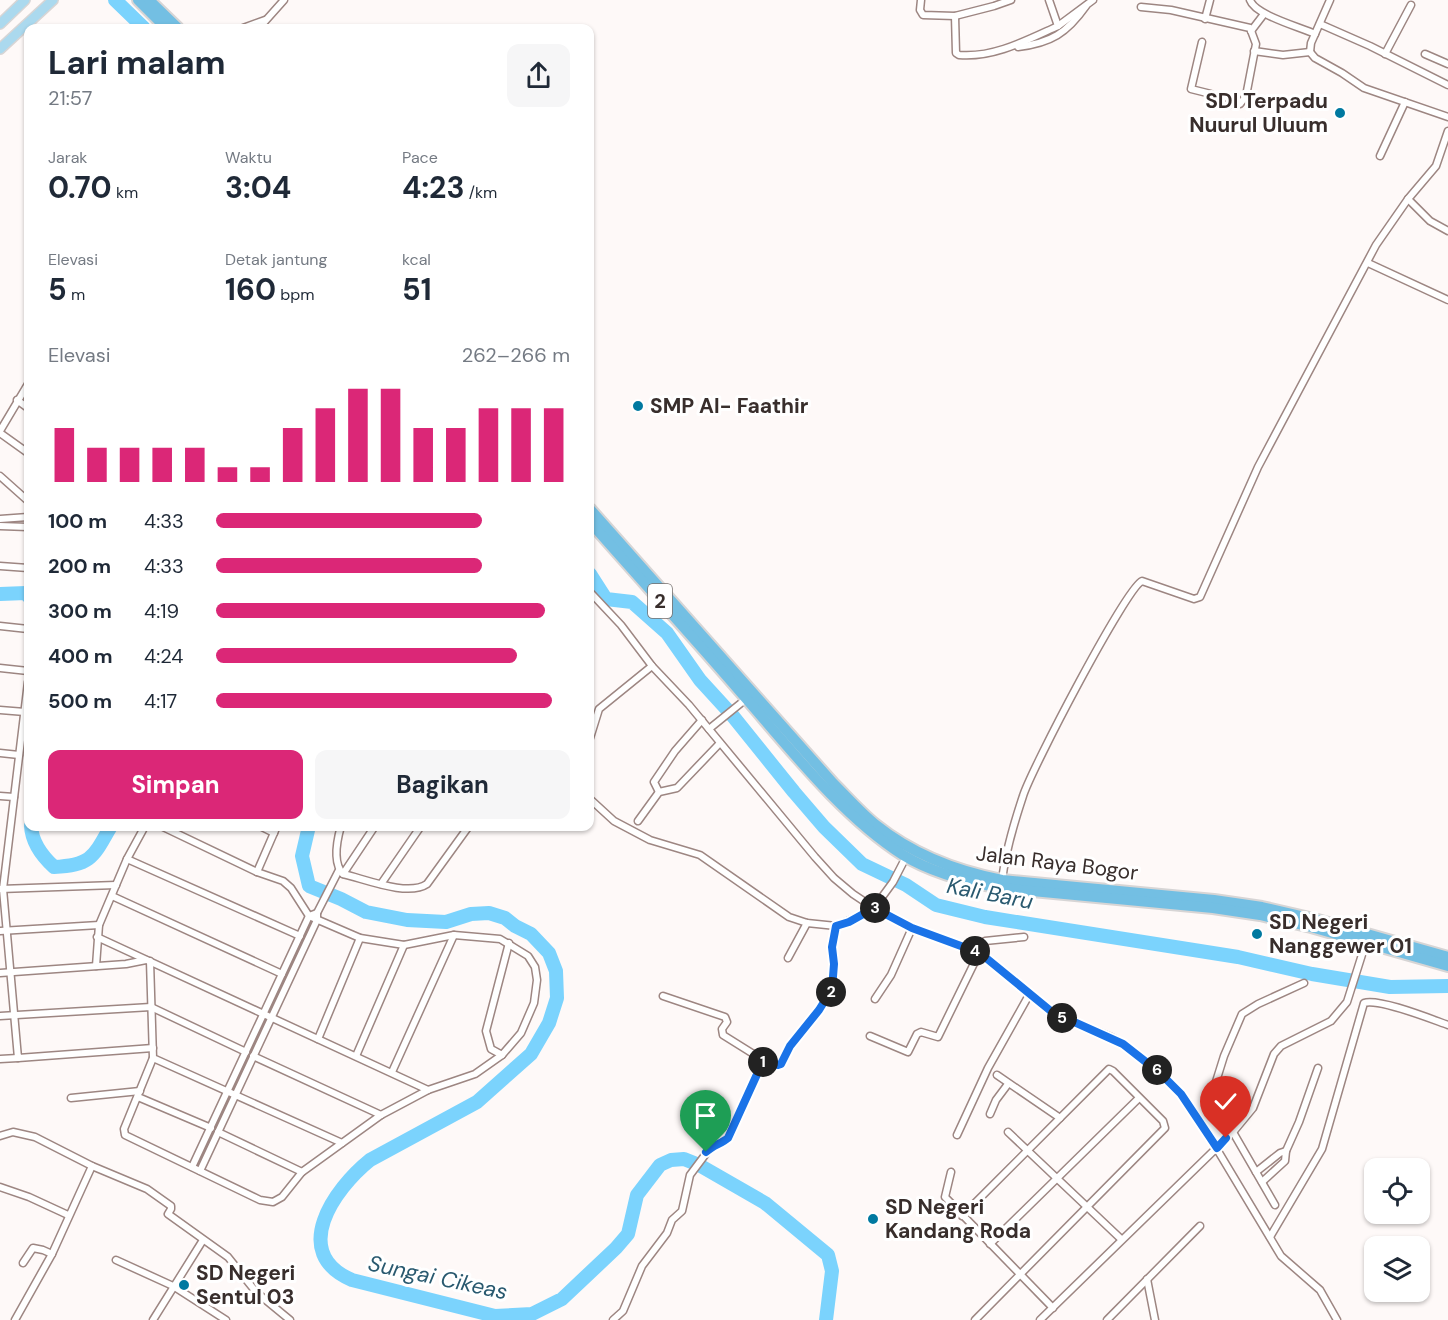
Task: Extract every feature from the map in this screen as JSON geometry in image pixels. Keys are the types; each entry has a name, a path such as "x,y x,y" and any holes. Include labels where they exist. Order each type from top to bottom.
{"highway":[{"path":"138,0 162,24"},
{"path":"149,0 174,24"},
{"name":"Jalan Raya Bogor","path":"594,514 833,783 874,824 915,851 946,865 1002,884"},
{"name":"Jalan Raya Bogor","path":"594,527 827,789 863,825 906,857 975,884 1002,884 1214,900 1262,907 1366,943 1448,966"},
{"name":"Jalan Raya Bogor","path":"1366,943 1448,957"}],"main road":[{"path":"0,24 25,0"},
{"path":"27,24 53,0"},
{"path":"0,49 24,27"}],"street":[{"path":"921,0 920,10 923,15 955,16 1011,0"},
{"path":"1049,0 1058,26"},
{"path":"1011,47 1058,26 1093,0"},
{"path":"1205,19 1210,0"},
{"path":"1250,0 1252,6 1264,14 1315,34"},
{"path":"1310,52 1330,0"},
{"path":"263,24 283,1"},
{"path":"1386,54 1411,5"},
{"path":"955,16 957,54 976,55 1054,39 1074,23 1086,6"},
{"path":"1141,7 1171,10 1250,28 1256,44 1244,101 1240,104 1223,105 1211,94 1191,89 1202,42"},
{"path":"1251,31 1264,14"},
{"path":"254,24 268,19"},
{"path":"1320,24 1448,85"},
{"path":"1254,51 1283,55 1310,52"},
{"path":"1310,52 1315,58 1364,88 1448,117"},
{"path":"1425,54 1448,64"},
{"path":"1380,156 1405,102"},
{"path":"1002,884 1023,795 1032,774 1083,676 1128,597 1142,581 1194,599 1200,597 1258,467 1376,245 1408,199 1436,166 1448,131"},
{"path":"1408,199 1430,221 1448,231"},
{"path":"1368,263 1448,300"},
{"path":"24,390 0,432 24,450"},
{"path":"17,400 24,405"},
{"path":"0,476 24,497"},
{"path":"0,519 24,517"},
{"path":"0,526 24,527"},
{"path":"0,566 24,568"},
{"path":"594,596 621,625 652,666 702,720 834,878 874,908 912,928 980,953 1029,995 1063,1019 1111,1037 1160,1073 1181,1094 1217,1148 1281,1256 1320,1290 1337,1320"},
{"path":"0,626 24,629"},
{"path":"594,725 599,709 652,666"},
{"path":"0,668 24,671"},
{"path":"709,729 746,699"},
{"path":"0,710 24,712"},
{"path":"18,1058 8,930 2,889 24,719"},
{"path":"659,792 654,782 702,720"},
{"path":"638,821 659,792 677,788 720,743"},
{"path":"0,753 19,755"},
{"path":"0,795 14,797"},
{"path":"594,803 615,821 650,840 700,855 789,917 807,923 836,926 849,922 874,908 906,857"},
{"path":"96,966 99,924 142,831"},
{"path":"171,831 257,872 288,884 309,916"},
{"path":"257,872 276,831"},
{"path":"340,831 336,844 341,872"},
{"path":"200,1171 334,877 341,872 371,831"},
{"path":"381,884 418,831"},
{"path":"341,872 381,884 411,890 420,889 427,884 465,831"},
{"path":"128,859 300,936"},
{"path":"2,889 116,885"},
{"path":"112,896 282,975"},
{"path":"192,1167 309,916"},
{"path":"148,961 153,1058 124,1129 125,1135 260,1200 273,1202 282,1197 302,1172 381,1115 428,1090 475,1074 502,1055 521,1033 534,1003 537,986 535,967 528,956 500,939 454,935 404,945 360,938 317,916 309,916"},
{"path":"788,958 807,923"},
{"path":"0,931 99,924"},
{"path":"663,996 726,1017 727,1022 722,1029 723,1035 764,1059 778,1065 781,1064 790,1046 819,1010 832,989 834,964 832,947 836,926"},
{"path":"875,999 891,975 912,928"},
{"path":"392,1072 454,935"},
{"path":"97,937 428,1090"},
{"path":"870,1036 908,1052 917,1034 921,1032 938,1037 985,941 1024,937"},
{"path":"318,1039 360,938"},
{"path":"502,1055 491,1049 486,1031 509,943"},
{"path":"1040,1320 1234,1131 1253,1108 1274,1054 1281,1046 1331,1021 1348,998 1366,943"},
{"path":"356,1056 404,945"},
{"path":"0,973 148,961"},
{"path":"1275,1205 1215,1101 1214,1088 1224,1056 1242,1014 1304,983"},
{"path":"957,1135 988,1068 1029,995"},
{"path":"1270,1237 1322,1149 1364,1004 1370,1002 1388,1005 1448,1025"},
{"path":"0,1016 151,1007 246,1052"},
{"path":"0,1059 153,1048"},
{"path":"253,1056 381,1115"},
{"path":"153,1058 342,1143"},
{"path":"613,1320 623,1311 642,1266 667,1233 672,1220 682,1211 690,1175 711,1147 728,1138 764,1059"},
{"path":"1262,1182 1282,1165 1318,1068"},
{"path":"962,1216 1109,1069 1163,1121 1165,1128 975,1320"},
{"path":"997,1075 1060,1118"},
{"path":"990,1114 1008,1084"},
{"path":"71,1098 139,1094 211,1128"},
{"path":"990,1244 1139,1098"},
{"path":"0,1136 13,1132 35,1137 92,1166 147,1189 171,1206 168,1214 228,1257 256,1292 290,1320"},
{"path":"218,1132 302,1172"},
{"path":"1008,1132 1121,1239"},
{"path":"1256,1172 1286,1150"},
{"path":"15,1320 52,1254 92,1166"},
{"path":"951,1172 945,1197 1053,1308"},
{"path":"0,1187 68,1215"},
{"path":"1107,1320 1200,1226"},
{"path":"153,1320 203,1240"},
{"path":"23,1263 33,1248 52,1254"},
{"path":"116,1260 173,1286 226,1320"},
{"path":"1147,1279 1155,1320"}],"waterway":[{"name":"Kali Baru","path":"115,0 140,24"},
{"name":"Kali Baru","path":"594,580 606,599 632,602 667,633 700,680 732,715 794,792 824,827 862,864 906,885 936,905 985,917 1238,957 1312,974 1390,987 1448,986"},
{"name":"Sungai Cikeas","path":"0,594 24,593"},
{"name":"Sungai Cikeas","path":"32,831 38,849 54,867 84,862 95,853 108,831"},
{"name":"Sungai Cikeas","path":"308,831 302,856 309,886 366,912 407,920 446,922 471,914 489,913 505,918 531,934 549,953 556,971 557,998 549,1023 531,1054 477,1102 370,1160 343,1187 324,1221 321,1238 323,1254 333,1268 352,1280 495,1316 532,1314 562,1299 616,1248 628,1234 637,1195 660,1165 671,1160 684,1159 699,1165 765,1203 828,1255 832,1271 826,1320"}],"place":[{"name":"SDI Terpadu Nuurul Uluum","path":"1340,113"},
{"name":"SMP Al- Faathir","path":"638,406"},
{"name":"SD Negeri Nanggewer 01","path":"1257,934"},
{"name":"SD Negeri Kandang Roda","path":"873,1219"},
{"name":"SD Negeri Sentul 03","path":"184,1285"}],"route":[{"path":"706,1152 728,1138 764,1059 778,1065 781,1064 790,1046 819,1010 832,989 834,972 832,947 836,926 849,922 874,908 912,928 980,953 1052,1012 1063,1019 1111,1037 1123,1044 1160,1073 1181,1094 1217,1148 1226,1138"}]}
